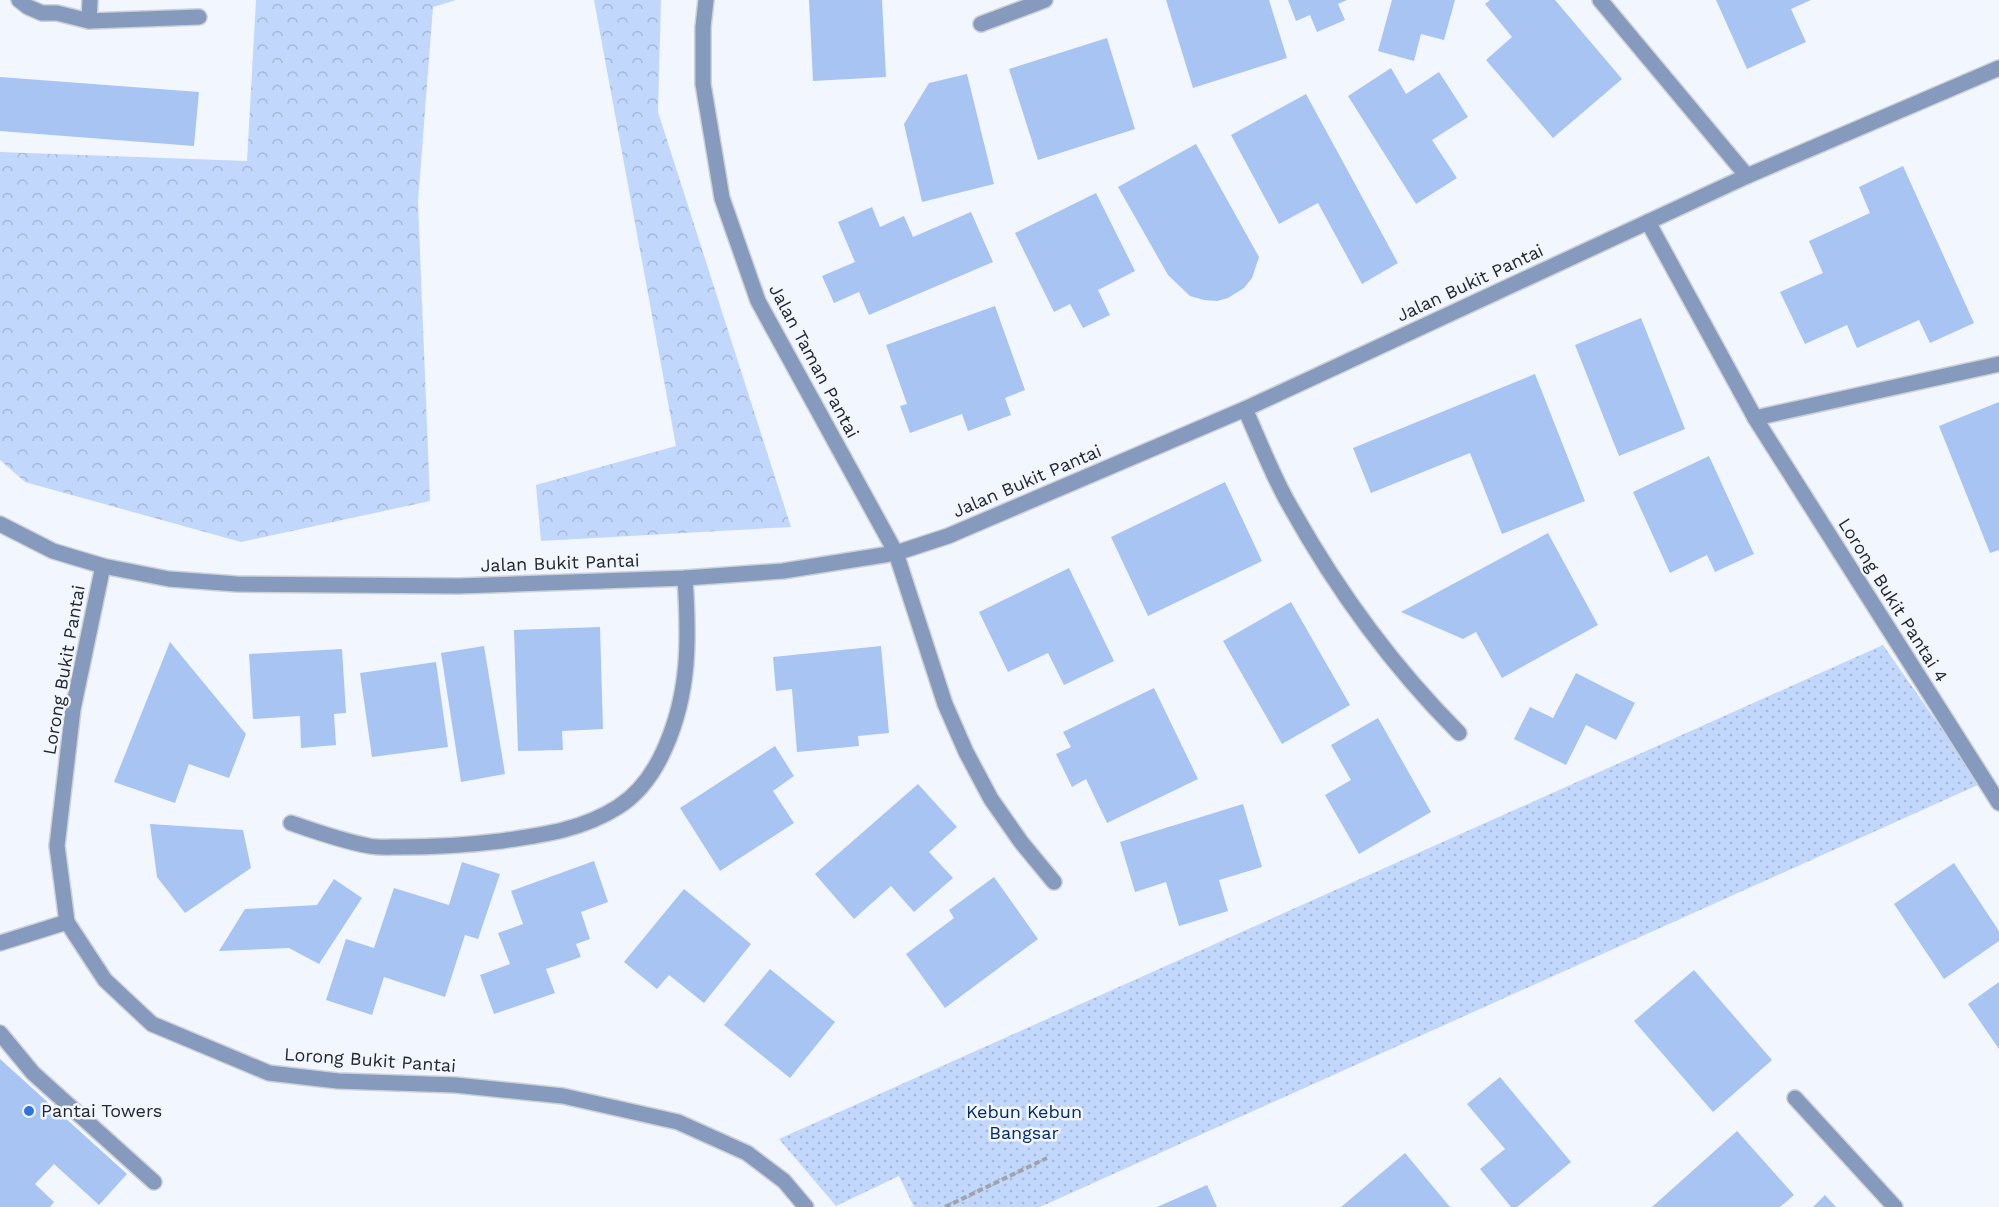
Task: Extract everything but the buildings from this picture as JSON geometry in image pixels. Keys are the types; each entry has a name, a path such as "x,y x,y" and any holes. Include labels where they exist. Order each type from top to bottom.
{"street":[{"path":"19,0 42,13 57,13 89,21 199,17"},
{"path":"89,21 90,0"},
{"name":"Jalan Taman Pantai","path":"706,0 703,27 703,84 722,198 758,301 896,553 945,704 966,752 991,799 1021,842 1054,882"},
{"path":"981,24 1045,0"},
{"path":"1600,0 1747,177"},
{"name":"Jalan Bukit Pantai","path":"0,524 53,551 103,566 169,579 237,584 459,586 684,578 783,571 896,553 948,536 1245,409 1747,177 1999,68"},
{"name":"Lorong Bukit Pantai 4","path":"1648,222 1755,417 1999,803"},
{"path":"1755,417 1999,364"},
{"path":"1245,409 1284,495 1332,577 1388,654 1459,733"},
{"name":"Lorong Bukit Pantai","path":"103,566 73,709 57,846 67,922 105,980 152,1024 269,1073 338,1081 455,1085 564,1096 678,1122 747,1153 784,1181 806,1207"},
{"path":"291,823 345,841 372,847 442,846 500,841 571,829 619,807 636,793 657,766 672,733 681,705 686,671 687,620 684,578"},
{"path":"0,943 67,922"},
{"path":"0,1033 33,1073 154,1182"},
{"path":"1795,1098 1895,1207"}],"path":[{"path":"945,1207 1047,1158"}],"green space":[{"path":"256,0 456,0 433,7 418,202 430,501 241,542 25,482 0,460 0,152 247,161"},
{"path":"594,0 661,0 658,112 791,527 541,541 536,485 676,446"},
{"name":"Kebun Kebun Bangsar","path":"1883,645 1980,784 1040,1207 914,1207 899,1176 836,1206 779,1139"}],"place":[{"name":"Pantai Towers","path":"29,1111"}]}
